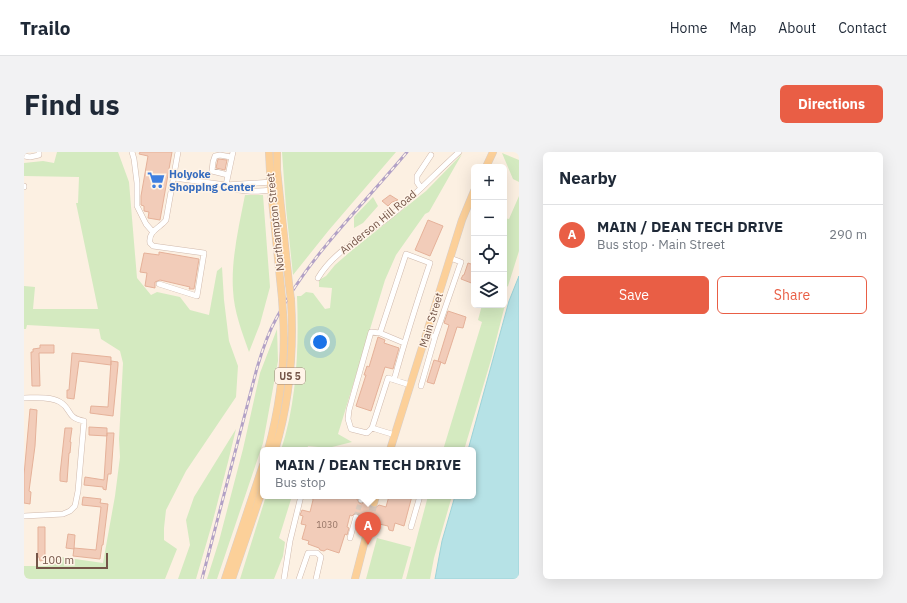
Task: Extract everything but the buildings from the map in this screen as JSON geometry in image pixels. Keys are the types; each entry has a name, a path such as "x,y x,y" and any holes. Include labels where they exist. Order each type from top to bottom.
{"main road":[{"name":"Northampton Street","path":"269,152 270,186 282,295 284,348 281,388 269,447"},
{"name":"Northampton Street","path":"276,447 286,408 292,338 291,300 279,186 277,152"},
{"path":"487,164 493,152"},
{"name":"Main Street","path":"391,447 462,220 471,198"},
{"path":"224,579 260,474"},
{"path":"232,579 260,497"},
{"path":"355,579 370,521"}],"street":[{"path":"24,156 30,157 39,155 39,152"},
{"path":"132,152 137,183 137,206 152,232"},
{"path":"159,284 197,296 204,253 153,246 149,240 152,232 166,220 178,152"},
{"name":"Anderson Hill Road","path":"318,278 324,268 334,258 394,213 459,152"},
{"path":"226,186 232,154 215,156 212,171 228,174"},
{"path":"421,188 417,176 431,155"},
{"path":"174,178 226,186 279,186"},
{"path":"380,332 406,254 430,263 413,313 394,380"},
{"path":"421,386 435,337 461,262 450,258"},
{"path":"443,280 453,284"},
{"path":"404,343 380,332 371,332 349,410 348,420 351,429 366,433 372,428 388,378 410,385"},
{"path":"426,334 435,337"},
{"path":"413,376 423,379"},
{"path":"24,398 45,398 57,400 64,405 72,417 84,421 78,491 75,506 70,511 63,514 24,516"},
{"path":"372,428 395,435"},
{"path":"284,579 290,541 300,499"},
{"path":"411,527 419,499"},
{"path":"350,538 356,517"},
{"path":"299,579 308,554 317,553 321,557 316,579"}],"green space":[{"path":"57,152 118,152 129,182 137,278 151,295 157,292 180,297 190,310 209,315 217,271 222,267 229,341 238,366 236,397 186,471 166,510 164,540 177,549 165,579 24,579 24,566 46,566 61,557 103,563 115,496 120,457 119,439 123,363 120,351 101,339 99,329 27,325 26,329 24,329 24,286 35,287 33,309 98,309 76,203 78,203 79,177 24,176 24,163 43,161 54,163"},
{"path":"282,152 396,152 329,230 293,275 286,208"},
{"path":"502,153 519,160 519,182 513,179"},
{"path":"462,154 429,212 425,214 396,255 385,280 338,434 352,442 332,447 282,447 291,412 296,374 298,335 297,296 301,296 306,292 313,293 325,309 330,308 332,288 319,287 319,280 326,276 335,265 351,251 426,191"},
{"path":"245,195 263,195 270,287 260,324 249,352 237,314 234,298 233,278 236,242"},
{"path":"519,196 519,251 507,287 507,219 509,219"},
{"path":"373,197 378,206 363,223 354,228 354,217"},
{"path":"481,308 504,308 491,360 465,447 444,447 482,322 478,320"},
{"path":"277,329 278,361 263,443 262,447 260,447 260,452 217,579 207,579 219,541 243,449 260,373"},
{"path":"236,429 212,524 196,579 178,579 190,545 186,520 194,497"},
{"path":"265,499 291,499 279,538 285,542 283,556 274,579 240,579"},
{"path":"427,499 451,499 434,558 430,579 406,579"},
{"path":"377,538 411,547 402,579 366,579"}],"water":[{"path":"519,276 519,579 435,579 442,541 454,499 476,499 476,447 469,447 509,301"}],"tunnel":[{"path":"356,517 361,500"},
{"path":"370,521 374,503"}],"railway":[{"path":"202,579 257,368 274,323 290,294 321,252 407,152"}],"place":[{"name":"Holyoke Shopping Center","path":"156,180"},
{"name":"MAIN / DEAN TECH DRIVE","path":"368,545"}]}
